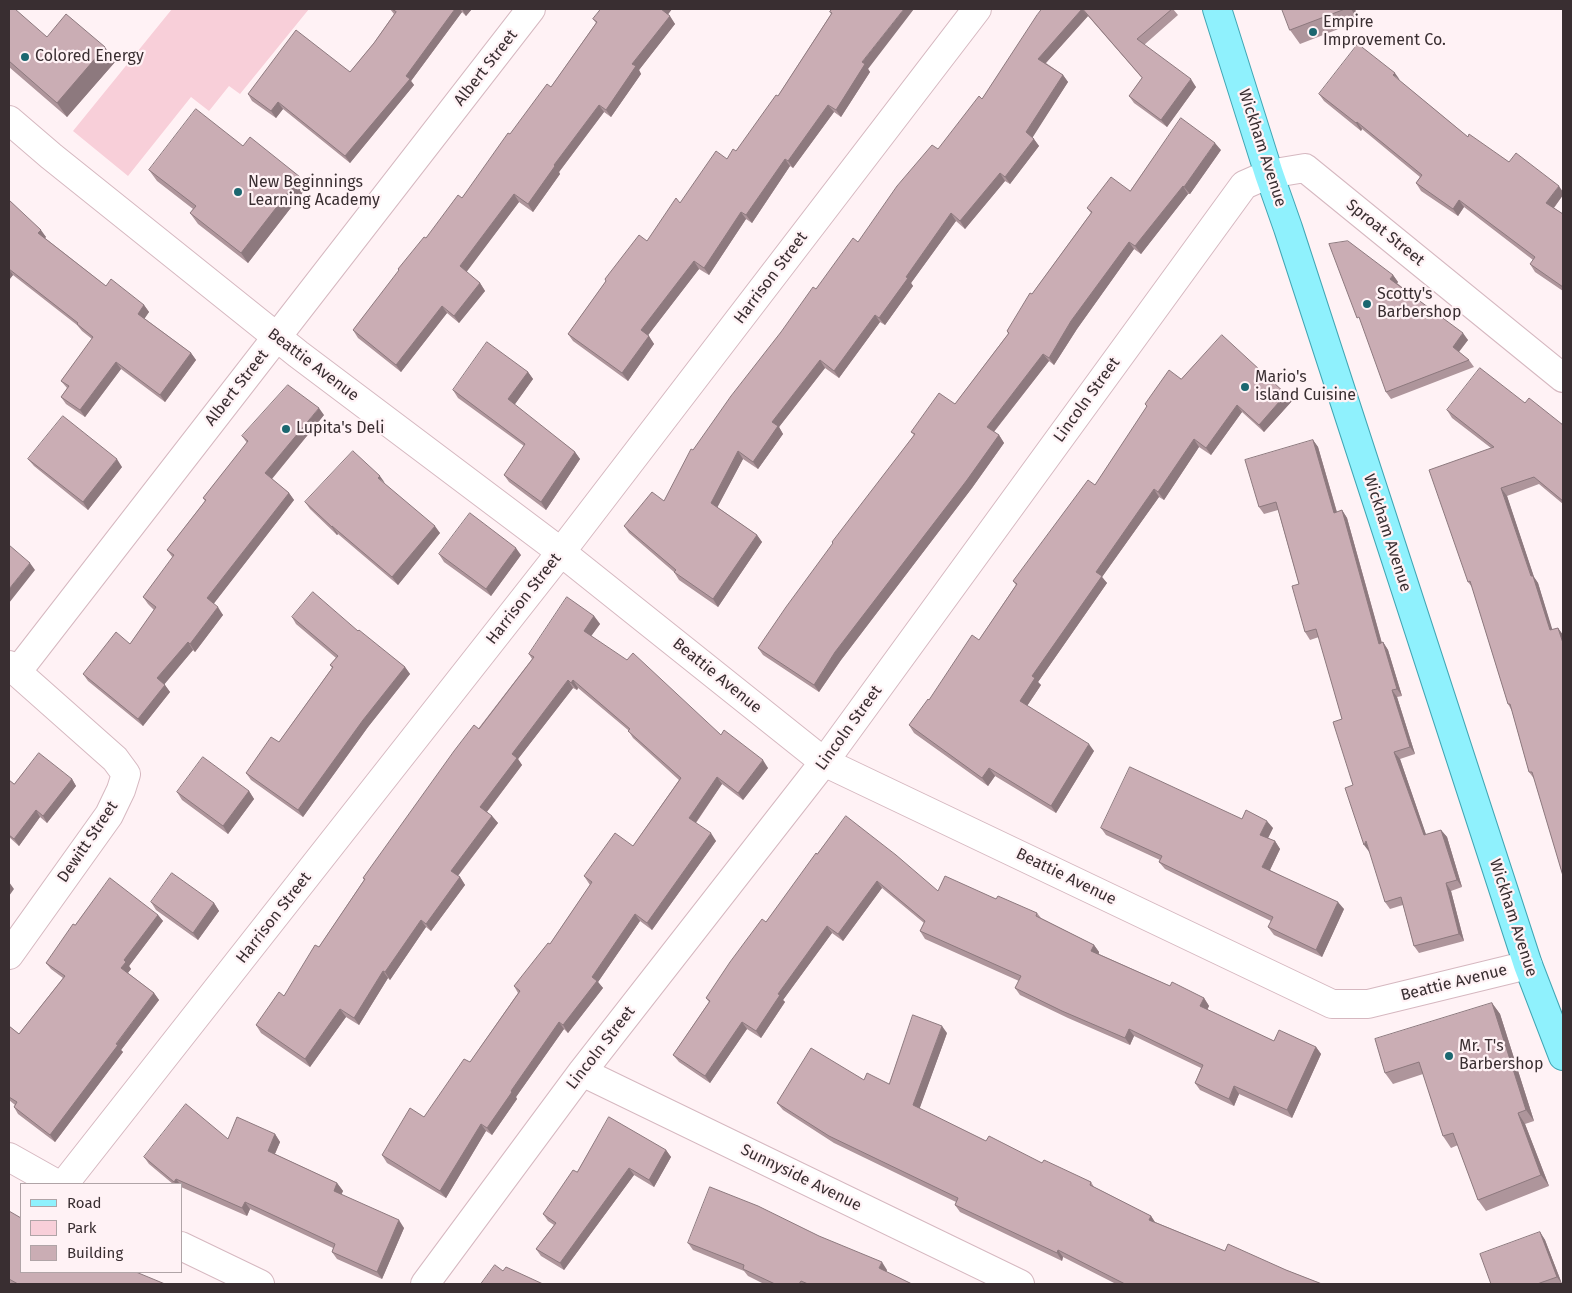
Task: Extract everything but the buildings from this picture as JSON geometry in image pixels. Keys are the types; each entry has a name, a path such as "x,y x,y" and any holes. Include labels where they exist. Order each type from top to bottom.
{"main road":[{"name":"Wickham Avenue","path":"1217,9 1269,174 1528,965 1563,1056"}],"street":[{"name":"Albert Street","path":"13,668 277,337 532,9"},
{"name":"Harrison Street","path":"65,1183 561,552 977,9"},
{"name":"Beattie Avenue","path":"9,120 51,156 277,337 561,552 824,762 1332,1004 1368,1004 1528,965"},
{"name":"Sproat Street","path":"1269,174 1305,168 1563,378"},
{"name":"Lincoln Street","path":"425,1284 582,1072 824,762 1244,184 1269,174"},
{"name":"Dewitt Street","path":"9,955 109,815 121,790 126,774 115,759 13,668"},
{"name":"Sunnyside Avenue","path":"582,1072 1020,1284"},
{"path":"9,1157 55,1183"},
{"path":"182,1246 260,1284"}],"green space":[{"path":"172,9 309,9 240,94 229,86 209,111 191,97 128,176 73,131"}],"place":[{"name":"Empire Improvement Co.","path":"1313,32"},
{"name":"Colored Energy","path":"25,57"},
{"name":"New Beginnings Learning Academy","path":"238,192"},
{"name":"Scotty's Barbershop","path":"1367,304"},
{"name":"Mario's island Cuisine","path":"1245,387"},
{"name":"Lupita's Deli","path":"286,429"},
{"name":"Mr. T's Barbershop","path":"1449,1056"}]}
